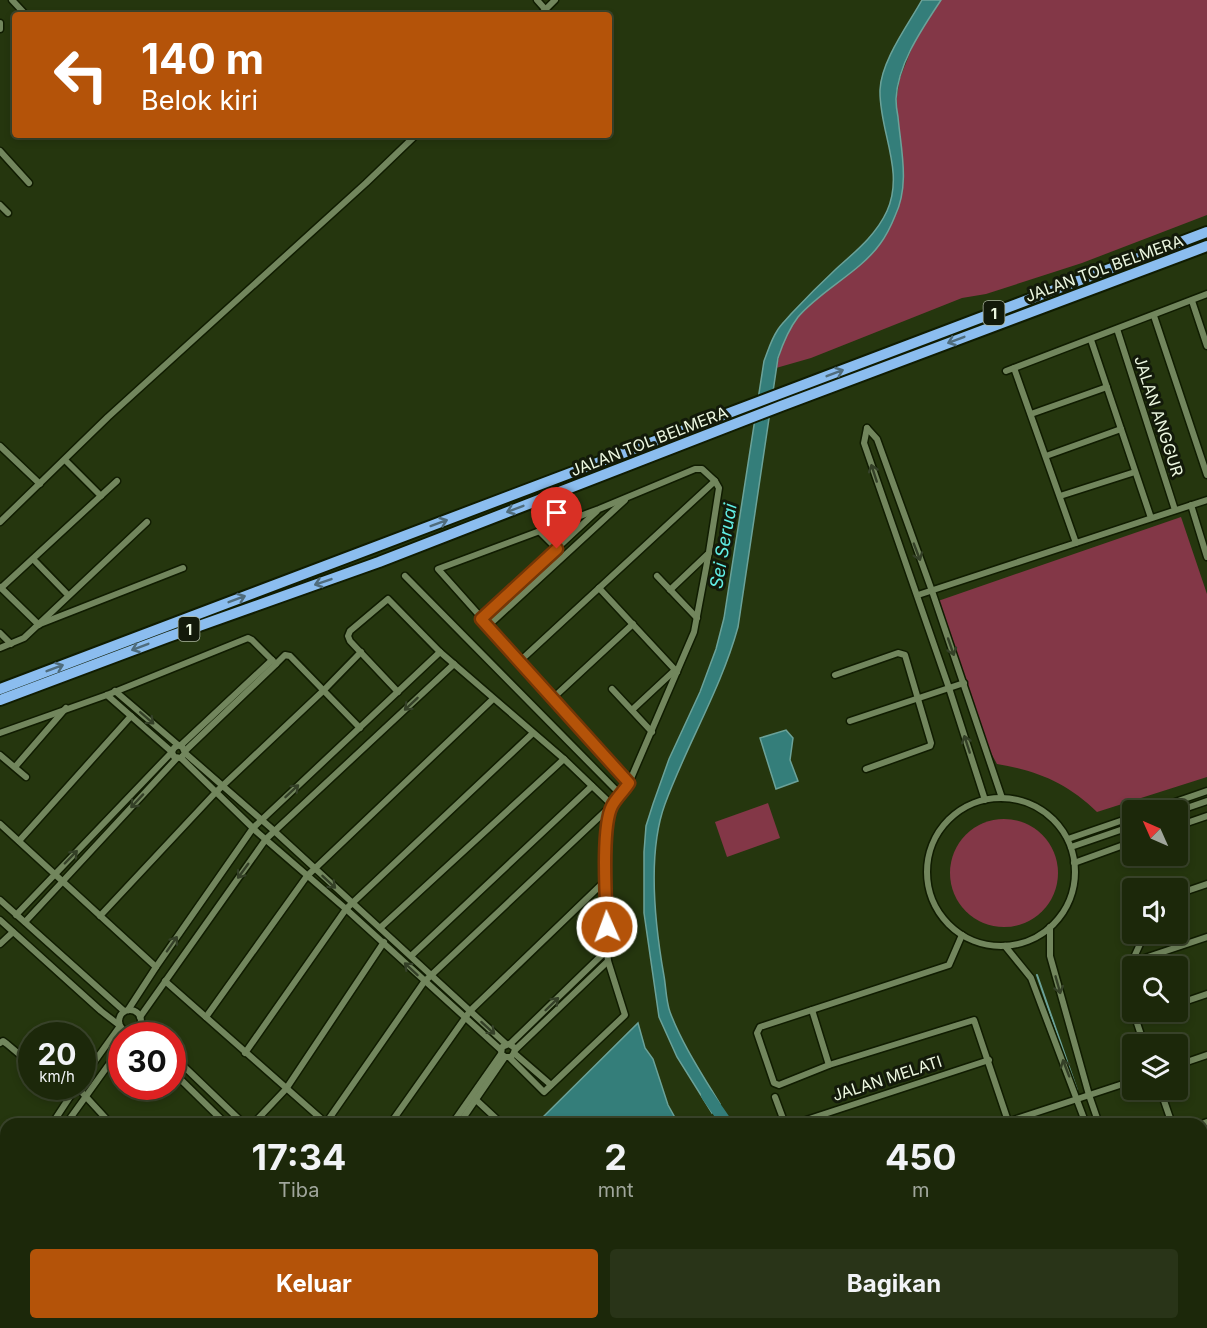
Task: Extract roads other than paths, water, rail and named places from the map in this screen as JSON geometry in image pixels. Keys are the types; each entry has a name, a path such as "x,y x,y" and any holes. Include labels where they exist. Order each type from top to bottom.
{"highway":[{"name":"JALAN TOL BELMERA","path":"0,689 1207,232"},
{"name":"JALAN TOL BELMERA","path":"0,700 379,562 781,406 1207,246"}],"street":[{"path":"12,0 23,12"},
{"path":"537,0 546,9"},
{"path":"543,12 555,0"},
{"path":"0,23 0,28"},
{"path":"0,522 171,359 413,138"},
{"path":"0,151 29,183"},
{"path":"0,205 8,213"},
{"path":"1006,371 1207,294"},
{"path":"1192,301 1207,346"},
{"path":"1154,316 1207,475"},
{"name":"JALAN ANGGUR","path":"1117,330 1175,510"},
{"path":"1091,340 1150,518"},
{"path":"1014,368 1076,543"},
{"path":"1031,414 1107,387"},
{"path":"985,800 918,595 864,443 867,428 877,439 932,591 1002,798"},
{"path":"1046,456 1121,429"},
{"path":"0,446 40,484"},
{"path":"65,460 101,496"},
{"path":"329,1118 424,982 612,805 629,783 652,732 697,618 719,488 704,470 699,468 599,509 438,568 439,572 629,783"},
{"path":"1060,496 1135,472"},
{"path":"39,625 1,588 117,481"},
{"path":"520,661 715,481"},
{"path":"488,626 630,496"},
{"path":"918,595 1207,500"},
{"path":"1191,505 1207,557"},
{"path":"481,619 599,509"},
{"path":"889,518 902,512"},
{"path":"0,648 24,638 147,522"},
{"path":"539,531 557,549"},
{"path":"670,590 709,552"},
{"path":"33,559 68,595"},
{"path":"39,625 183,568"},
{"path":"405,576 621,795"},
{"path":"657,576 697,618"},
{"path":"599,588 676,671"},
{"path":"398,692 348,639 350,631 388,598 440,652 564,759 612,805"},
{"path":"554,698 633,624"},
{"path":"0,633 11,644"},
{"path":"0,732 107,695 248,638 274,662"},
{"path":"100,916 216,792 361,652"},
{"path":"120,1022 119,1017 126,1011 255,830 440,652"},
{"path":"835,675 901,653 905,655 919,699 930,746 866,769"},
{"path":"25,922 181,752 274,662 284,656 288,655 360,728"},
{"path":"140,1021 165,981 265,838 454,664"},
{"path":"632,710 676,671"},
{"path":"850,721 964,683"},
{"path":"612,688 652,732"},
{"path":"115,691 181,752 263,821 411,956 467,1014 508,1051 543,1091 624,1017 625,1013 608,962 605,881 607,823 612,805"},
{"path":"107,695 172,752"},
{"path":"207,1017 307,876 493,699"},
{"path":"15,767 66,708"},
{"path":"19,841 131,716"},
{"path":"245,1053 346,909 533,733"},
{"path":"16,915 174,748 181,752 216,792 255,830 346,909 424,982 467,1014"},
{"path":"0,754 26,777"},
{"path":"380,928 564,759"},
{"path":"411,956 592,786"},
{"path":"1181,800 1207,791"},
{"path":"1002,798 1026,802 1041,809 1059,826 1071,847 1075,874 1065,909 1050,927 1036,937 1021,943 1005,946 982,944 962,935 941,916 931,897 927,876 929,855 937,835 952,816 962,809 985,800 1002,798"},
{"path":"1188,808 1207,801"},
{"path":"1188,823 1207,816"},
{"path":"1068,839 1122,820"},
{"path":"0,824 156,967"},
{"path":"1097,829 1104,852"},
{"path":"1071,847 1122,829"},
{"path":"1074,863 1122,846"},
{"path":"394,1118 467,1014 605,881"},
{"path":"1188,891 1207,884"},
{"path":"0,900 126,1011 135,1011 140,1021"},
{"path":"0,920 117,1022"},
{"path":"1050,927 1050,956 1097,1118"},
{"path":"0,944 13,932"},
{"path":"962,935 949,965 760,1027 757,1033 776,1084 780,1085 829,1065 974,1020 989,1060 1005,1118"},
{"path":"259,1118 286,1089 388,936"},
{"path":"1151,956 1207,937"},
{"path":"1005,946 1031,978 1084,1118"},
{"path":"457,1118 508,1051 608,950"},
{"path":"508,1051 608,962"},
{"path":"165,981 320,1118"},
{"path":"1188,1001 1207,994"},
{"path":"813,1010 829,1065"},
{"path":"0,1043 3,1041 18,1053"},
{"path":"96,1059 108,1042"},
{"path":"1188,1062 1207,1055"},
{"name":"JALAN MELATI","path":"812,1118 989,1060"},
{"path":"96,1074 108,1061"},
{"path":"186,1068 238,1118"},
{"path":"1021,1118 1122,1084"},
{"path":"186,1085 220,1118"},
{"path":"775,1097 783,1118"},
{"path":"462,1118 474,1098"},
{"path":"474,1098 496,1118"},
{"path":"56,1118 68,1100"},
{"path":"69,1118 77,1100"},
{"path":"90,1100 106,1118"},
{"path":"1164,1100 1170,1118"}],"water":[{"path":"922,0 941,0 912,47 901,72 898,86 896,104 903,167 900,204 890,227 872,254 807,307 798,317 782,347 778,358 738,627 723,672 674,782 659,823 654,889 668,1003 686,1047 720,1104 712,1113 677,1057 659,1017 644,913 646,826 669,759 700,692 716,649 724,618 764,361 773,338 782,324 865,242 887,211 892,196 893,181 880,90 890,55"},
{"path":"786,730 793,738 790,760 798,781 776,789 760,738"},
{"path":"638,1023 645,1048 653,1059 668,1105 675,1118 542,1118"}],"waterway":[{"path":"1037,975 1077,1090"},
{"name":"Sei Seruai","path":"707,1095 723,1118"}]}
